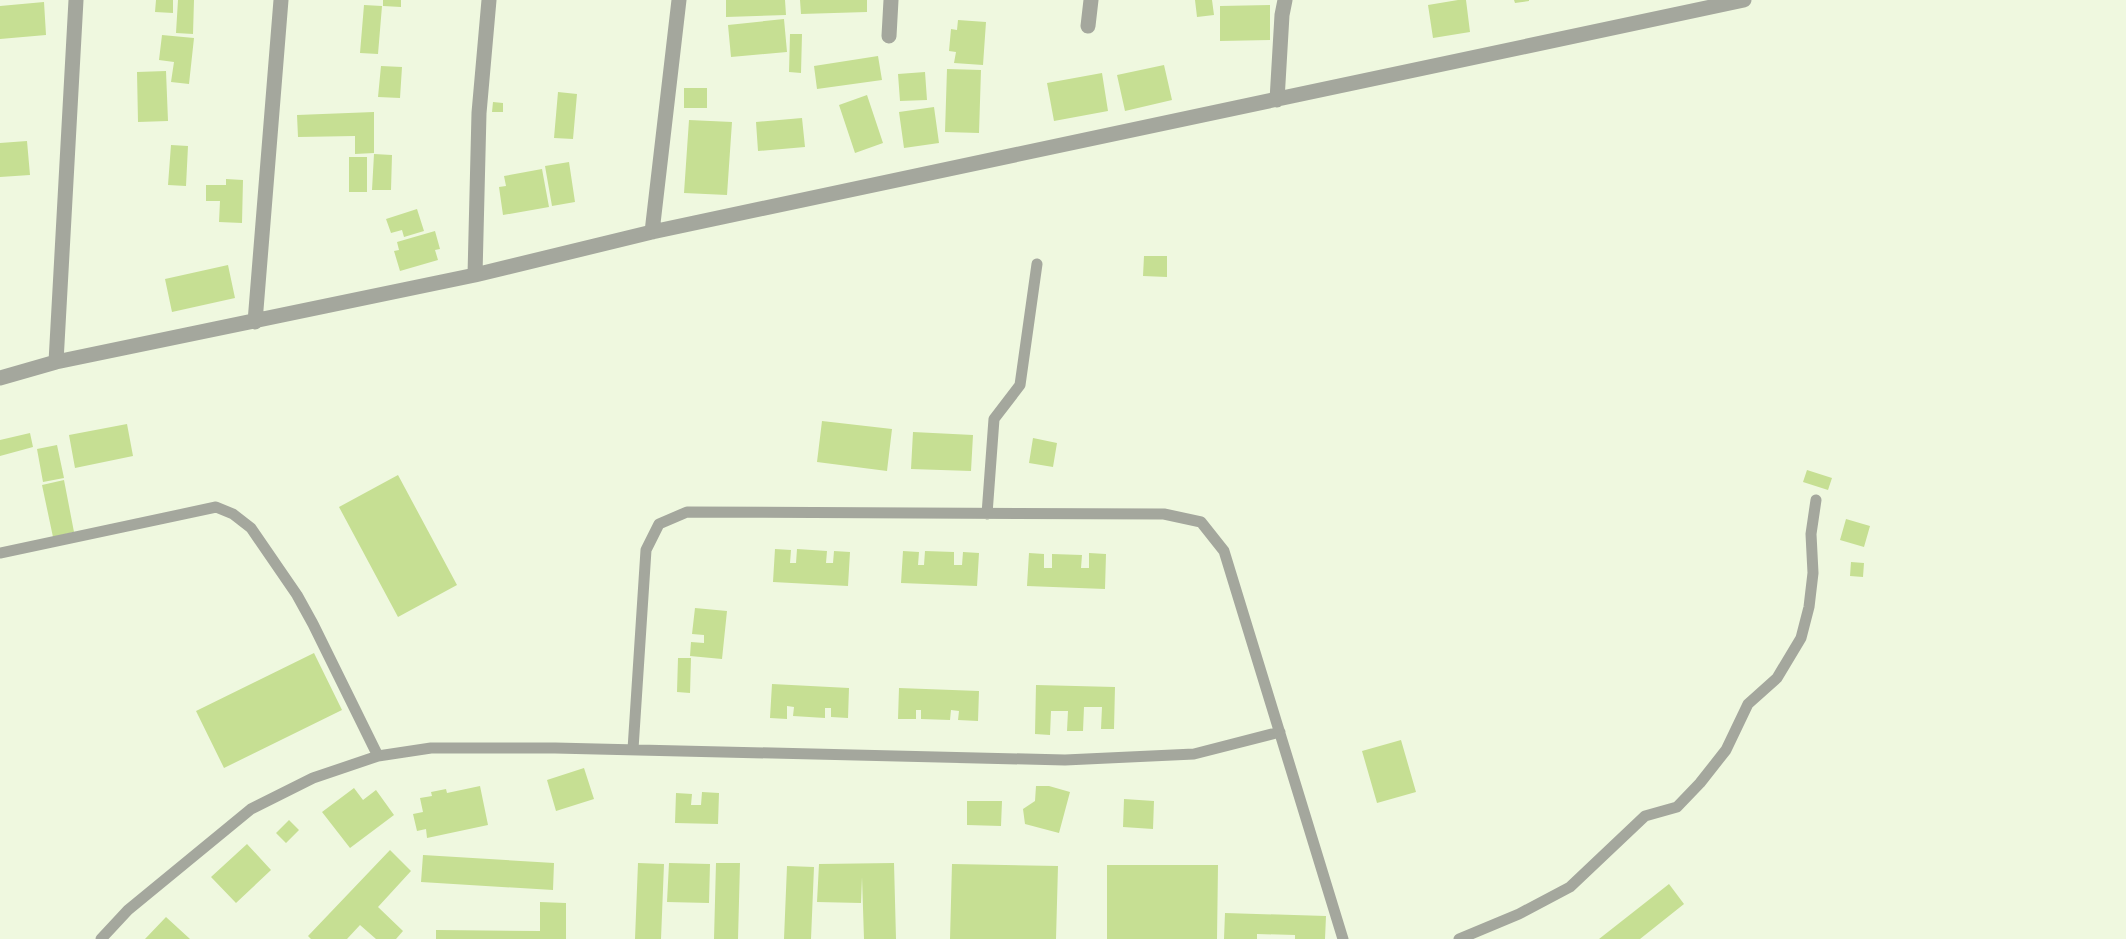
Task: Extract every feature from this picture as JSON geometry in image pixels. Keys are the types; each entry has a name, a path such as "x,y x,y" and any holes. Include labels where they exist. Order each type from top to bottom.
{"street":[{"path":"56,362 76,0"},
{"path":"255,322 281,0"},
{"path":"475,275 480,113 489,0"},
{"path":"652,232 679,0"},
{"path":"890,0 890,36"},
{"path":"1088,26 1091,0"},
{"path":"1277,100 1284,0"},
{"path":"0,378 56,362 475,275 652,232 1277,100 1712,4 1744,0"}],"lane":[{"path":"987,514 994,419 1020,385 1037,264"},
{"path":"1459,939 1519,914 1570,888 1645,816 1677,807 1700,783 1726,750 1748,704 1777,678 1801,638 1809,607 1813,573 1811,534 1816,500"},
{"path":"0,553 216,507 233,514 252,528 297,595 378,756"},
{"path":"634,749 646,550 659,524 687,512 1164,514 1201,522 1224,551 1344,939"},
{"path":"101,939 128,910 250,809 313,778 378,756 431,748 634,749 1066,760 1194,754 1280,732"}],"building":[{"path":"156,0 173,0 173,13 155,12"},
{"path":"178,0 194,0 193,34 176,33"},
{"path":"383,0 401,0 401,7 383,6"},
{"path":"726,0 785,0 786,15 726,17"},
{"path":"800,0 867,0 867,12 801,14"},
{"path":"1195,0 1212,0 1214,15 1197,17"},
{"path":"1466,0 1470,32 1433,38 1428,5"},
{"path":"1514,0 1529,0 1529,1 1515,3"},
{"path":"44,2 46,35 0,39 0,6"},
{"path":"364,5 382,6 378,54 360,53"},
{"path":"1270,5 1270,40 1220,41 1220,6"},
{"path":"784,19 787,52 731,57 728,25"},
{"path":"958,20 986,22 983,65 954,63 956,52 949,51 951,29 957,30"},
{"path":"790,34 802,34 801,73 789,72"},
{"path":"162,35 194,38 189,84 171,82 174,62 159,60"},
{"path":"878,56 882,80 817,89 814,66"},
{"path":"1164,65 1172,100 1125,111 1117,75"},
{"path":"381,66 402,67 400,98 378,97"},
{"path":"947,69 981,70 979,133 945,132"},
{"path":"166,71 168,121 138,122 137,72"},
{"path":"925,72 927,100 900,101 898,74"},
{"path":"1102,73 1108,111 1054,121 1047,83"},
{"path":"684,88 707,88 707,108 684,108"},
{"path":"558,92 577,94 573,139 554,138"},
{"path":"867,95 883,143 855,153 839,105"},
{"path":"493,102 503,103 503,112 492,112"},
{"path":"934,107 939,143 904,148 899,112"},
{"path":"374,112 374,153 355,154 355,136 298,137 297,115"},
{"path":"802,118 805,147 758,151 756,122"},
{"path":"689,120 732,122 727,195 684,193"},
{"path":"27,141 30,175 0,177 0,143"},
{"path":"171,145 188,146 186,186 168,185"},
{"path":"374,154 392,155 391,190 372,190"},
{"path":"349,157 367,157 367,192 349,192"},
{"path":"569,162 575,202 552,206 545,166"},
{"path":"542,169 549,207 503,215 499,187 506,186 504,176"},
{"path":"226,179 243,180 242,223 219,222 220,201 206,201 206,185 226,185"},
{"path":"417,209 424,231 404,237 402,230 391,233 386,219"},
{"path":"435,231 440,249 435,250 438,260 400,271 394,251 399,250 397,242"},
{"path":"1144,256 1167,256 1167,277 1143,276"},
{"path":"228,265 235,298 172,312 165,279"},
{"path":"822,421 892,429 887,471 817,462"},
{"path":"127,424 133,456 75,468 69,435"},
{"path":"913,432 973,435 971,471 911,469"},
{"path":"30,433 33,447 0,456 0,440"},
{"path":"1033,438 1057,443 1053,467 1029,463"},
{"path":"57,445 64,478 43,482 37,449"},
{"path":"1807,470 1832,478 1828,490 1803,482"},
{"path":"398,475 457,585 398,617 339,507"},
{"path":"64,480 74,532 53,537 42,485"},
{"path":"1846,519 1870,526 1864,547 1840,540"},
{"path":"775,549 791,550 790,563 796,563 797,549 827,551 826,563 833,563 834,551 850,552 848,586 773,582"},
{"path":"903,551 919,552 918,565 924,565 925,551 954,552 954,565 962,565 963,552 979,553 977,586 901,583"},
{"path":"1029,553 1044,554 1044,568 1052,568 1052,554 1082,555 1081,568 1089,568 1089,553 1106,554 1105,589 1027,586"},
{"path":"1851,562 1864,563 1863,577 1850,576"},
{"path":"695,608 727,611 722,659 690,656 691,642 704,643 704,635 692,634"},
{"path":"314,653 342,710 224,768 196,711"},
{"path":"678,658 691,658 690,693 677,692"},
{"path":"772,684 849,688 848,718 831,717 831,708 825,708 825,718 793,716 794,707 787,706 787,719 770,718"},
{"path":"1036,685 1115,687 1114,729 1101,729 1102,707 1084,707 1083,731 1067,731 1068,711 1051,711 1050,735 1035,734"},
{"path":"899,688 979,691 978,721 958,720 959,711 951,710 950,720 921,719 921,710 916,710 916,719 898,719"},
{"path":"1401,740 1416,792 1377,803 1362,751"},
{"path":"584,768 594,799 556,811 547,780"},
{"path":"480,786 488,825 427,838 426,829 417,831 413,814 423,812 420,798 432,796 431,792 446,789 447,793"},
{"path":"1036,786 1049,786 1070,792 1059,833 1025,824 1023,809 1035,801"},
{"path":"354,788 363,800 376,790 394,815 350,848 322,812"},
{"path":"702,792 719,793 718,824 675,823 676,793 692,794 691,805 701,805"},
{"path":"1124,799 1154,801 1153,829 1123,827"},
{"path":"967,801 1002,801 1001,826 967,825"},
{"path":"289,820 299,830 286,843 276,833"},
{"path":"247,844 271,870 236,903 211,877"},
{"path":"390,850 411,871 378,907 403,931 396,939 376,939 360,925 347,939 311,939 308,936"},
{"path":"423,855 554,863 553,890 421,882"},
{"path":"638,863 664,864 661,939 635,939"},
{"path":"669,863 710,864 709,903 667,902"},
{"path":"716,863 740,863 738,939 714,939"},
{"path":"894,863 896,939 864,939 862,877 861,903 817,902 819,864"},
{"path":"952,864 1058,866 1056,939 950,939"},
{"path":"1107,865 1218,865 1217,939 1107,939"},
{"path":"787,866 814,867 811,939 784,939"},
{"path":"1669,884 1684,904 1640,939 1599,939"},
{"path":"540,902 566,903 566,939 436,939 436,930 540,931"},
{"path":"1225,913 1326,916 1325,939 1295,939 1295,935 1257,934 1257,939 1224,939"},
{"path":"166,917 190,939 145,939"}]}
